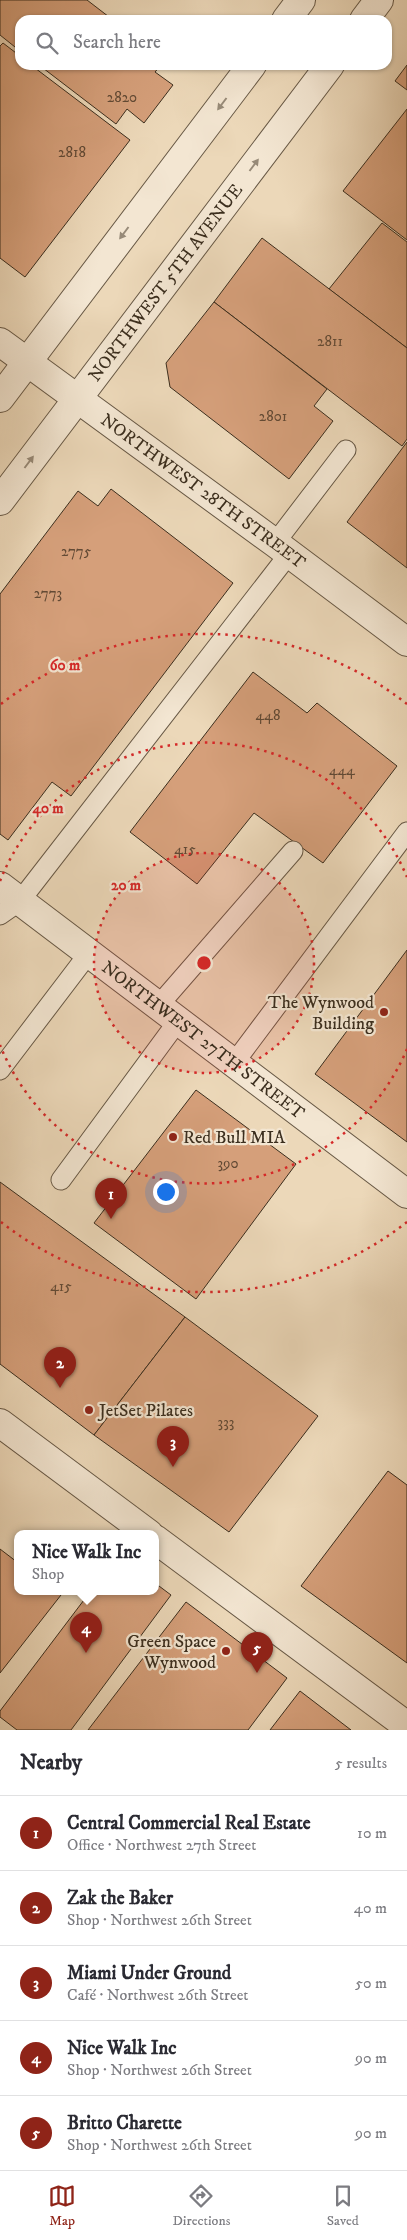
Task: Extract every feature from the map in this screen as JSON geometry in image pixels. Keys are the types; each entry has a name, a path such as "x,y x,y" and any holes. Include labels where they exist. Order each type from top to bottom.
{"street":[{"path":"290,15 301,0"},
{"path":"368,15 379,0"},
{"path":"0,398 248,70"},
{"name":"NORTHWEST 5TH AVENUE","path":"0,501 326,70"},
{"name":"NORTHWEST 28TH STREET","path":"0,342 407,642"},
{"name":"NORTHWEST 27TH STREET","path":"7,901 89,954 407,1194"},
{"path":"0,1424 144,1530"},
{"path":"159,1542 407,1726"}],"lane":[{"path":"7,901 282,548 346,450"},
{"path":"234,1063 407,832"},
{"path":"61,1180 168,1013 293,851"},
{"path":"0,1070 89,954"}],"building":[{"path":"0,0 87,0 106,15 15,15 15,47 0,35"},
{"path":"3,43 15,52 15,70 38,70 130,140 25,277 0,258 0,46"},
{"path":"407,65 407,90 395,81"},
{"path":"46,70 157,70 155,72 173,85 144,123 127,109 116,124"},
{"path":"407,109 407,240 343,191"},
{"path":"382,223 407,242 407,348 329,289"},
{"path":"262,238 407,348 407,439 402,446 214,302"},
{"path":"214,302 327,389 314,406 333,421 289,479 170,387 166,363"},
{"path":"407,442 407,568 347,522"},
{"path":"111,489 233,583 71,796 52,782 8,840 0,834 0,594 78,491 98,506"},
{"path":"253,672 307,713 317,703 397,766 323,863 254,813 197,884 130,832"},
{"name":"The Wynwood Building","path":"407,950 407,1142 315,1074"},
{"path":"196,1090 296,1164 196,1299 94,1223"},
{"path":"0,1182 185,1317 94,1435 0,1364"},
{"path":"185,1317 318,1416 229,1532 94,1435"},
{"path":"388,1471 407,1485 407,1663 301,1586"},
{"path":"0,1549 14,1560 14,1595 61,1595 0,1673"},
{"path":"159,1586 171,1595 71,1730 17,1730 0,1717 0,1711 88,1595 159,1595"},
{"path":"186,1602 287,1678 248,1730 88,1730"},
{"path":"300,1691 351,1730 270,1730"}],"place":[{"name":"The Wynwood Building","path":"384,1012"},
{"name":"Red Bull MIA","path":"173,1137"},
{"name":"Central Commercial Real Estate","path":"111,1219"},
{"name":"Zak the Baker","path":"60,1388"},
{"name":"JetSet Pilates","path":"89,1410"},
{"name":"Miami Under Ground","path":"173,1467"},
{"name":"Green Space Wynwood","path":"226,1651"},
{"name":"Nice Walk Inc","path":"86,1653"},
{"name":"Britto Charette","path":"257,1673"}]}
